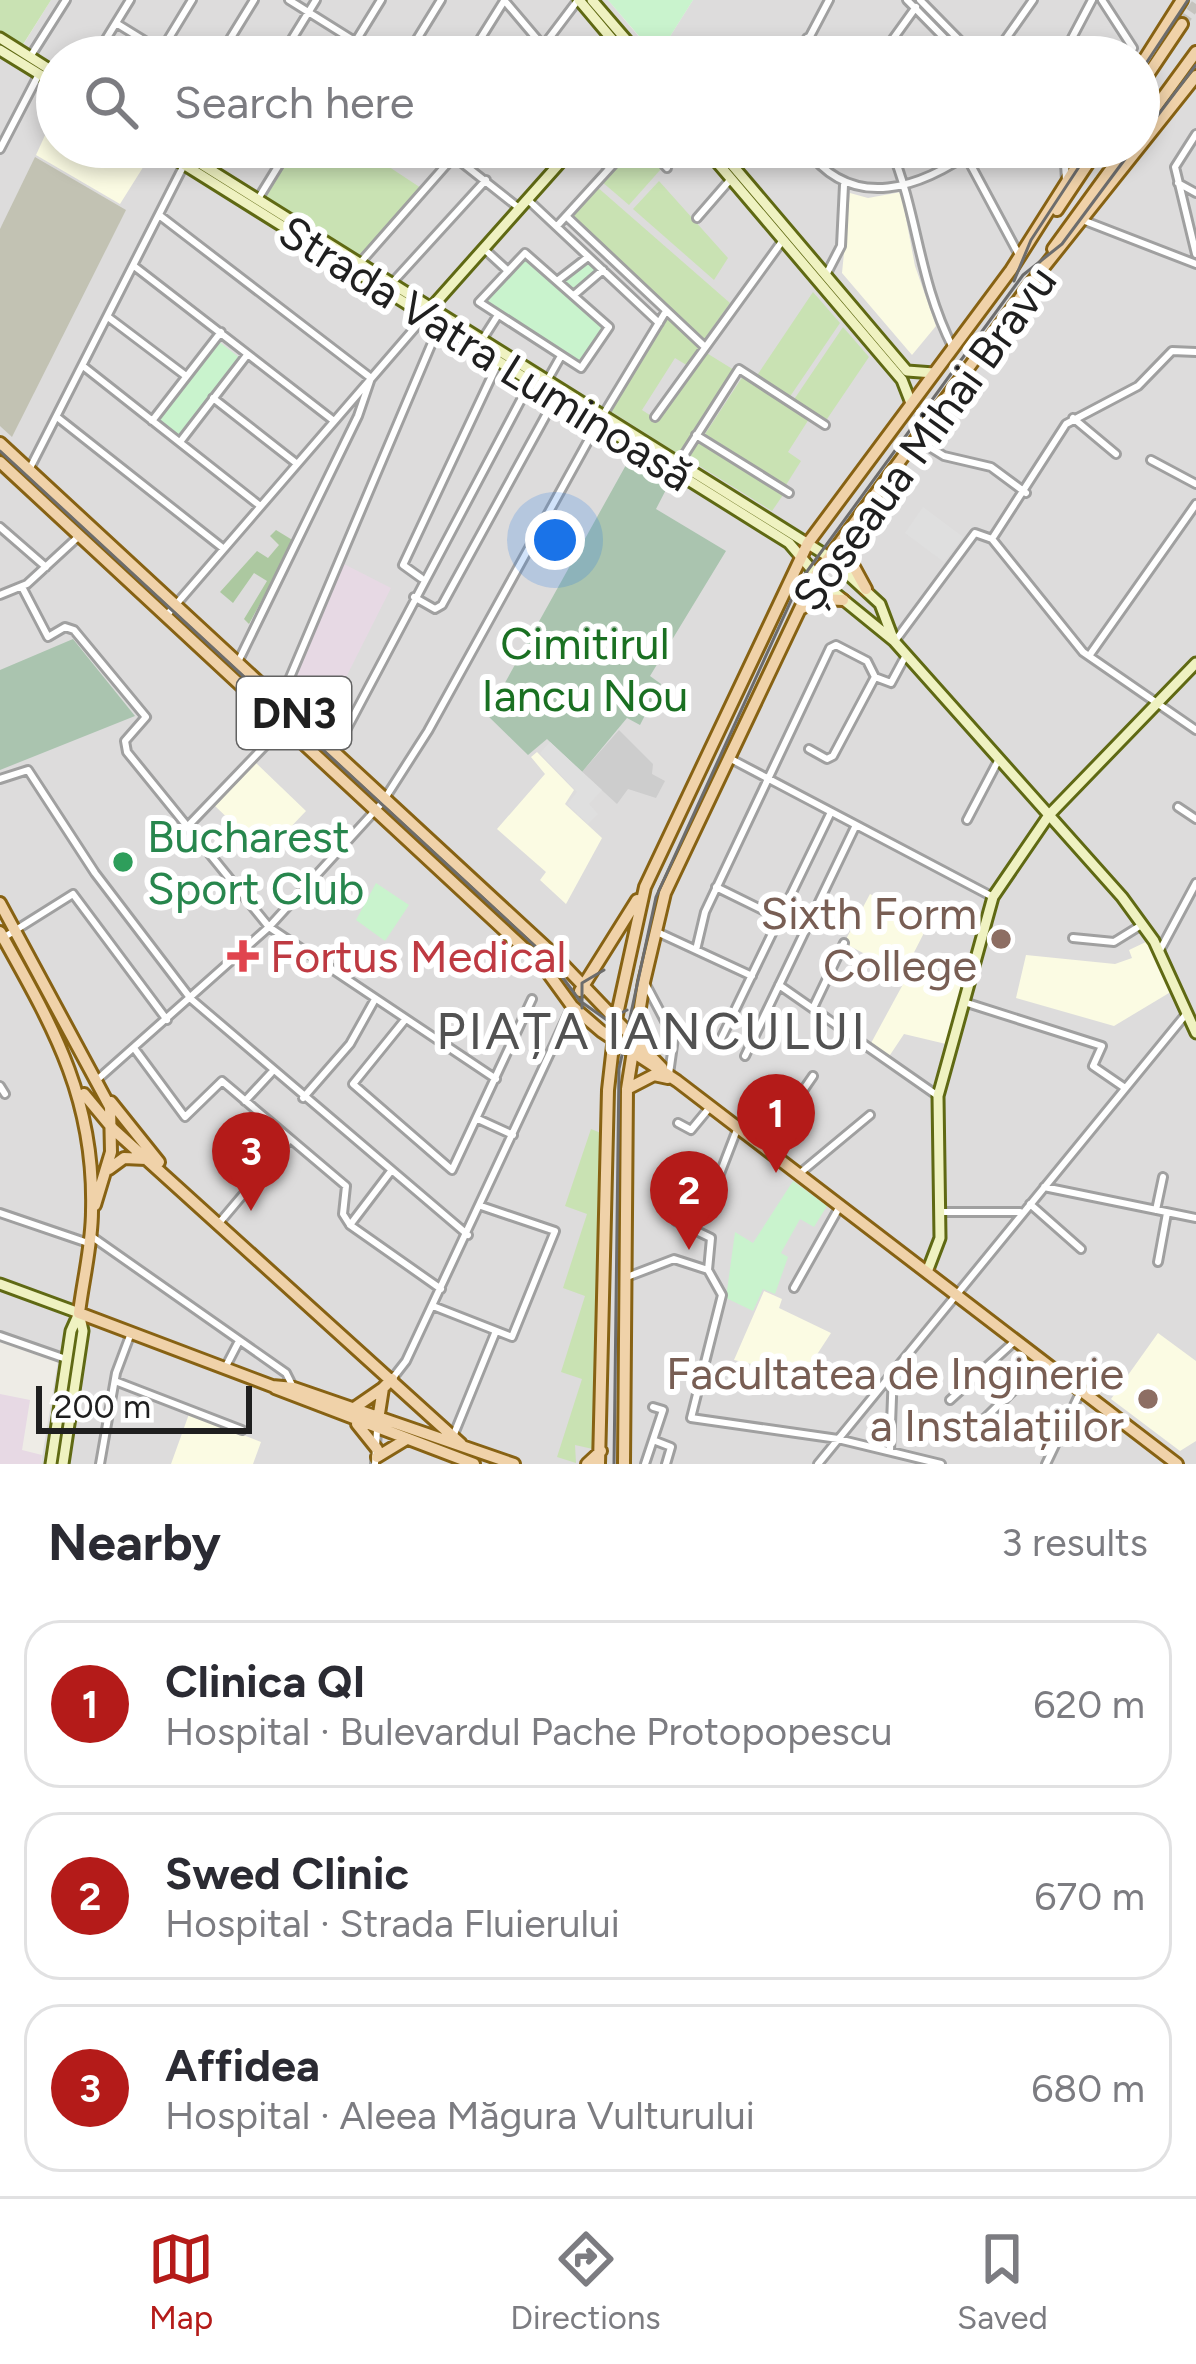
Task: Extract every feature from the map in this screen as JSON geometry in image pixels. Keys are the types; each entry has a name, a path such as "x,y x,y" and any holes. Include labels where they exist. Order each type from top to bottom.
{"main road":[{"path":"1159,36 1182,0"},
{"path":"1160,57 1182,24"},
{"path":"1160,101 1196,52"},
{"name":"Șoseaua Mihai Bravu","path":"1160,123 1196,76"},
{"name":"Șoseaua Mihai Bravu","path":"600,1457 613,1041 645,887 805,549 1011,270 1076,168"},
{"path":"1011,270 1084,168"},
{"path":"1028,286 1112,168"},
{"name":"Șoseaua Mihai Bravu","path":"624,1462 627,1089 644,982 670,880 813,570 852,525 1028,286 1126,168"},
{"name":"DN3","path":"0,443 386,798 670,1075"},
{"name":"DN3","path":"0,462 543,966 572,1006 613,1041 670,1075 1177,1464"},
{"path":"852,525 848,556 866,589"},
{"path":"794,614 819,598 842,600"},
{"path":"572,1006 645,887"},
{"path":"0,904 6,933 77,1080 113,1130 220,1222 387,1384 466,1449"},
{"path":"6,933 106,1095 173,1179"},
{"path":"569,972 595,971"},
{"path":"627,1089 653,1075 670,1075"},
{"path":"77,1080 91,1146 92,1214 79,1313 378,1424 514,1464"},
{"path":"92,1214 105,1177 113,1130 106,1095"},
{"path":"105,1177 124,1157 153,1163"},
{"path":"354,1415 387,1384"},
{"path":"378,1424 387,1384"},
{"path":"354,1415 376,1457 405,1440"},
{"path":"378,1424 405,1440 474,1464"},
{"path":"587,1464 600,1457"}],"street":[{"path":"43,36 66,0"},
{"path":"108,36 130,0"},
{"path":"170,36 192,0"},
{"path":"232,36 254,0"},
{"path":"289,0 347,36"},
{"path":"294,36 316,0"},
{"path":"358,36 381,0"},
{"path":"419,36 441,0"},
{"path":"482,36 504,0 535,36"},
{"path":"551,36 578,0 609,36"},
{"path":"592,0 623,36"},
{"path":"808,36 829,0"},
{"path":"907,0 920,2 955,36"},
{"path":"1008,36 1034,0"},
{"path":"1073,36 1092,0"},
{"path":"1102,0 1125,36"},
{"path":"895,36 920,2"},
{"path":"920,2 947,36"},
{"path":"116,23 137,36"},
{"path":"0,38 36,67"},
{"path":"27,61 36,47"},
{"path":"0,50 27,61"},
{"path":"0,148 36,79"},
{"path":"0,118 12,124"},
{"path":"1196,134 1178,160 1178,183 1196,254"},
{"path":"29,470 182,168"},
{"name":"Strada Vatra Luminoasă","path":"189,168 547,380 805,549 824,554 866,589"},
{"name":"Strada Vatra Luminoasă","path":"209,168 392,283 440,324 556,397 679,463 805,549 813,570 842,600 894,641"},
{"path":"258,199 277,168"},
{"path":"360,262 443,168"},
{"path":"472,168 519,208"},
{"path":"166,616 555,168"},
{"path":"557,226 607,168"},
{"path":"726,168 907,370 934,374"},
{"path":"730,168 735,176"},
{"path":"828,168 844,184 874,191 906,186 942,168"},
{"path":"899,168 924,282 953,349"},
{"path":"972,168 1018,253"},
{"path":"1064,168 1065,184"},
{"path":"697,218 735,176"},
{"path":"392,283 486,179"},
{"path":"1178,183 1196,194"},
{"path":"822,278 841,246 844,184"},
{"path":"527,199 659,323"},
{"path":"1185,213 1196,209"},
{"path":"159,215 371,378"},
{"path":"566,216 705,347"},
{"path":"1085,221 1196,264"},
{"path":"655,417 786,237"},
{"path":"483,248 508,271"},
{"path":"525,253 557,280 610,327 581,368 479,302 525,253"},
{"path":"557,280 588,256"},
{"path":"134,266 334,421"},
{"path":"574,295 603,270"},
{"path":"822,278 902,380 911,404"},
{"path":"98,1079 269,927 386,798 666,311"},
{"path":"482,340 498,315"},
{"path":"108,317 186,376"},
{"path":"280,701 440,324"},
{"path":"152,421 221,332"},
{"path":"992,539 1073,418 1138,386 1172,351 1196,352"},
{"path":"180,442 248,354"},
{"path":"547,380 561,356"},
{"path":"422,579 404,565 499,361"},
{"path":"82,366 260,505"},
{"path":"679,463 739,369 825,425"},
{"path":"238,662 358,416 371,378"},
{"path":"335,751 422,579 531,381"},
{"path":"413,597 435,609 442,605 556,397"},
{"path":"214,398 296,463"},
{"path":"57,417 224,548"},
{"path":"1073,418 1116,454"},
{"path":"696,435 789,494"},
{"path":"916,439 944,456 991,467 1026,493"},
{"path":"1151,460 1196,484"},
{"path":"1089,656 1196,504"},
{"path":"0,526 46,567"},
{"path":"894,641 975,533 992,539 1089,656 1196,730"},
{"path":"0,595 22,586 80,535"},
{"path":"22,586 48,637 65,627 74,630 146,717 125,749 269,927 496,1079"},
{"path":"866,589 886,611 894,641 1144,924 1196,1033"},
{"path":"696,950 716,887 833,645 868,662 875,677 893,682 906,654"},
{"path":"926,1272 938,1248 938,1096 993,897 1049,815 1196,664"},
{"path":"809,749 827,759 833,756 875,677"},
{"path":"186,828 285,725"},
{"path":"727,757 993,897"},
{"path":"967,820 999,759"},
{"path":"0,779 26,769 191,999 468,1235"},
{"path":"1178,807 1196,819"},
{"path":"719,1043 831,812"},
{"path":"745,1056 856,825"},
{"path":"1159,952 1196,883"},
{"path":"716,887 779,918"},
{"path":"6,933 74,894 166,1020"},
{"path":"1073,938 1114,942 1144,924"},
{"path":"655,931 752,976"},
{"path":"813,1008 844,943"},
{"path":"644,982 672,1028 675,1048 670,1075"},
{"path":"779,985 938,1096"},
{"path":"404,1021 354,1085 452,1170 532,999"},
{"path":"303,1098 350,1044 374,1001"},
{"path":"964,1002 1102,1046 1093,1066 1125,1088"},
{"path":"387,1384 468,1235 572,1006"},
{"path":"818,1464 1187,1013"},
{"path":"134,1048 185,1117 221,1081 346,1186 343,1214 350,1225 441,1289"},
{"path":"245,1101 272,1072"},
{"path":"764,1148 813,1076"},
{"path":"678,1124 691,1130 711,1106"},
{"path":"799,1174 870,1115"},
{"path":"478,1119 514,1136"},
{"path":"709,1202 738,1127"},
{"path":"220,1222 290,1139"},
{"path":"675,1216 695,1173 675,1164 675,1216 678,1224 711,1238 709,1270 722,1299 689,1415 838,1439 941,1464"},
{"path":"350,1225 391,1171"},
{"path":"1156,1210 1163,1177"},
{"path":"1044,1187 1196,1218"},
{"path":"1030,1204 1081,1249"},
{"path":"433,1306 512,1337 555,1231 482,1206"},
{"path":"794,1288 840,1206"},
{"path":"940,1212 1023,1213"},
{"path":"1158,1262 1167,1212"},
{"path":"0,1213 89,1239 286,1373 292,1393"},
{"path":"625,1278 667,1260 709,1270"},
{"path":"0,1283 79,1313"},
{"path":"51,1464 79,1313"},
{"path":"63,1464 83,1331 79,1313"},
{"path":"453,1437 496,1331"},
{"path":"100,1464 115,1381 131,1333"},
{"path":"0,1336 67,1359"},
{"path":"950,1400 1016,1340"},
{"path":"225,1368 239,1341"},
{"path":"977,1426 1044,1361"},
{"path":"890,1451 893,1371"},
{"path":"115,1381 242,1430"},
{"path":"1046,1464 1081,1390"},
{"path":"645,1464 663,1410 653,1407"},
{"path":"376,1457 378,1424"},
{"path":"653,1440 671,1447 666,1464"}],"shaded area":[{"path":"51,0 608,0 638,36 36,36 36,168 1160,168 1160,36 670,36 693,0 1196,0 1196,1464 41,1464 58,1361 0,1338 0,31 23,45"},
{"path":"35,157 36,168 54,168 126,210 12,437 0,426 0,229"},
{"path":"58,168 143,168 120,204"},
{"path":"901,192 915,266 936,326 912,355 842,273 850,193 868,198"},
{"path":"923,507 963,537 944,562 905,533"},
{"path":"344,564 391,588 326,717 314,711 310,718 315,693 296,675"},
{"path":"619,730 653,764 652,774 665,781 656,798 628,789 617,804 582,772"},
{"path":"550,742 602,790 589,804 598,814 588,824 567,804 577,792 540,753"},
{"path":"537,752 574,790 565,804 602,838 566,904 540,880 546,872 497,829 545,774 531,757"},
{"path":"256,763 306,811 265,854 215,806"},
{"path":"870,894 928,925 903,974 844,943"},
{"path":"1150,940 1174,990 1114,1026 1016,998 1026,955 1115,964 1132,958 1129,950"},
{"path":"914,964 964,978 946,1044 904,1034 888,1058 870,1045"},
{"path":"764,1291 782,1299 779,1308 831,1333 803,1376 734,1360"},
{"path":"1158,1333 1196,1361 1196,1441 1180,1451 1111,1399"},
{"path":"0,1394 30,1400 22,1450 42,1455 41,1464 0,1464"},
{"path":"189,1414 261,1442 253,1464 171,1464"}],"green space":[{"path":"0,0 51,0 22,46 0,32"},
{"path":"608,0 693,0 670,36 639,36"},
{"path":"282,168 391,168 421,188 359,257 264,198"},
{"path":"614,168 661,169 629,205 601,181"},
{"path":"659,181 728,258 714,280 633,209"},
{"path":"596,186 730,303 703,341 571,216"},
{"path":"525,255 557,282 588,258 601,270 572,295 608,327 581,366 482,302"},
{"path":"813,292 840,323 789,398 756,377"},
{"path":"667,317 701,348 688,366 675,358 642,410 659,421 705,352 734,370 680,455 609,410"},
{"path":"843,327 869,357 825,422 793,401"},
{"path":"218,341 240,358 178,437 157,421"},
{"path":"743,376 809,419 788,452 801,461 786,485 705,434"},
{"path":"696,440 783,495 772,511 685,457"},
{"name":"Cimitirul Iancu Nou","path":"631,456 671,480 656,509 726,551 650,676 661,684 640,725 627,718 582,772 547,739 528,755 487,715"},
{"path":"276,530 294,541 249,624 244,619 267,581 254,573 233,603 220,592 257,551 268,558 279,545 270,536"},
{"path":"73,639 135,716 0,770 0,670"},
{"path":"376,883 409,905 385,941 356,920"},
{"path":"591,1129 601,1133 593,1449 575,1445 576,1463 557,1457 582,1379 561,1372 585,1296 563,1288 587,1214 565,1206"},
{"path":"793,1181 827,1206 814,1227 800,1219 781,1253 788,1257 775,1294 763,1289 753,1311 726,1298 735,1232 753,1243"}],"tunnel":[{"path":"1182,24 1196,4"}],"tram line":[{"path":"1160,42 1188,0"},
{"path":"1160,112 1196,65"},
{"path":"1014,281 1031,240 1078,168"},
{"path":"614,1464 619,1069 656,897 800,581 1023,275 1062,244 1118,168"},
{"path":"0,451 549,959 580,1001 607,1020 627,1010"},
{"path":"582,1008 582,983 604,970"}],"place":[{"name":"Bucharest Sport Club","path":"123,862"},
{"name":"Sixth Form College","path":"1001,939"},
{"name":"Fortus Medical","path":"243,956"},
{"name":"Clinica QI","path":"776,1173"},
{"name":"Affidea","path":"251,1211"},
{"name":"Swed Clinic","path":"689,1250"},
{"name":"Facultatea de Inginerie a Instalațiilor","path":"1148,1399"}],"district":[{"name":"PIAȚA IANCULUI","path":"652,1031"}]}
